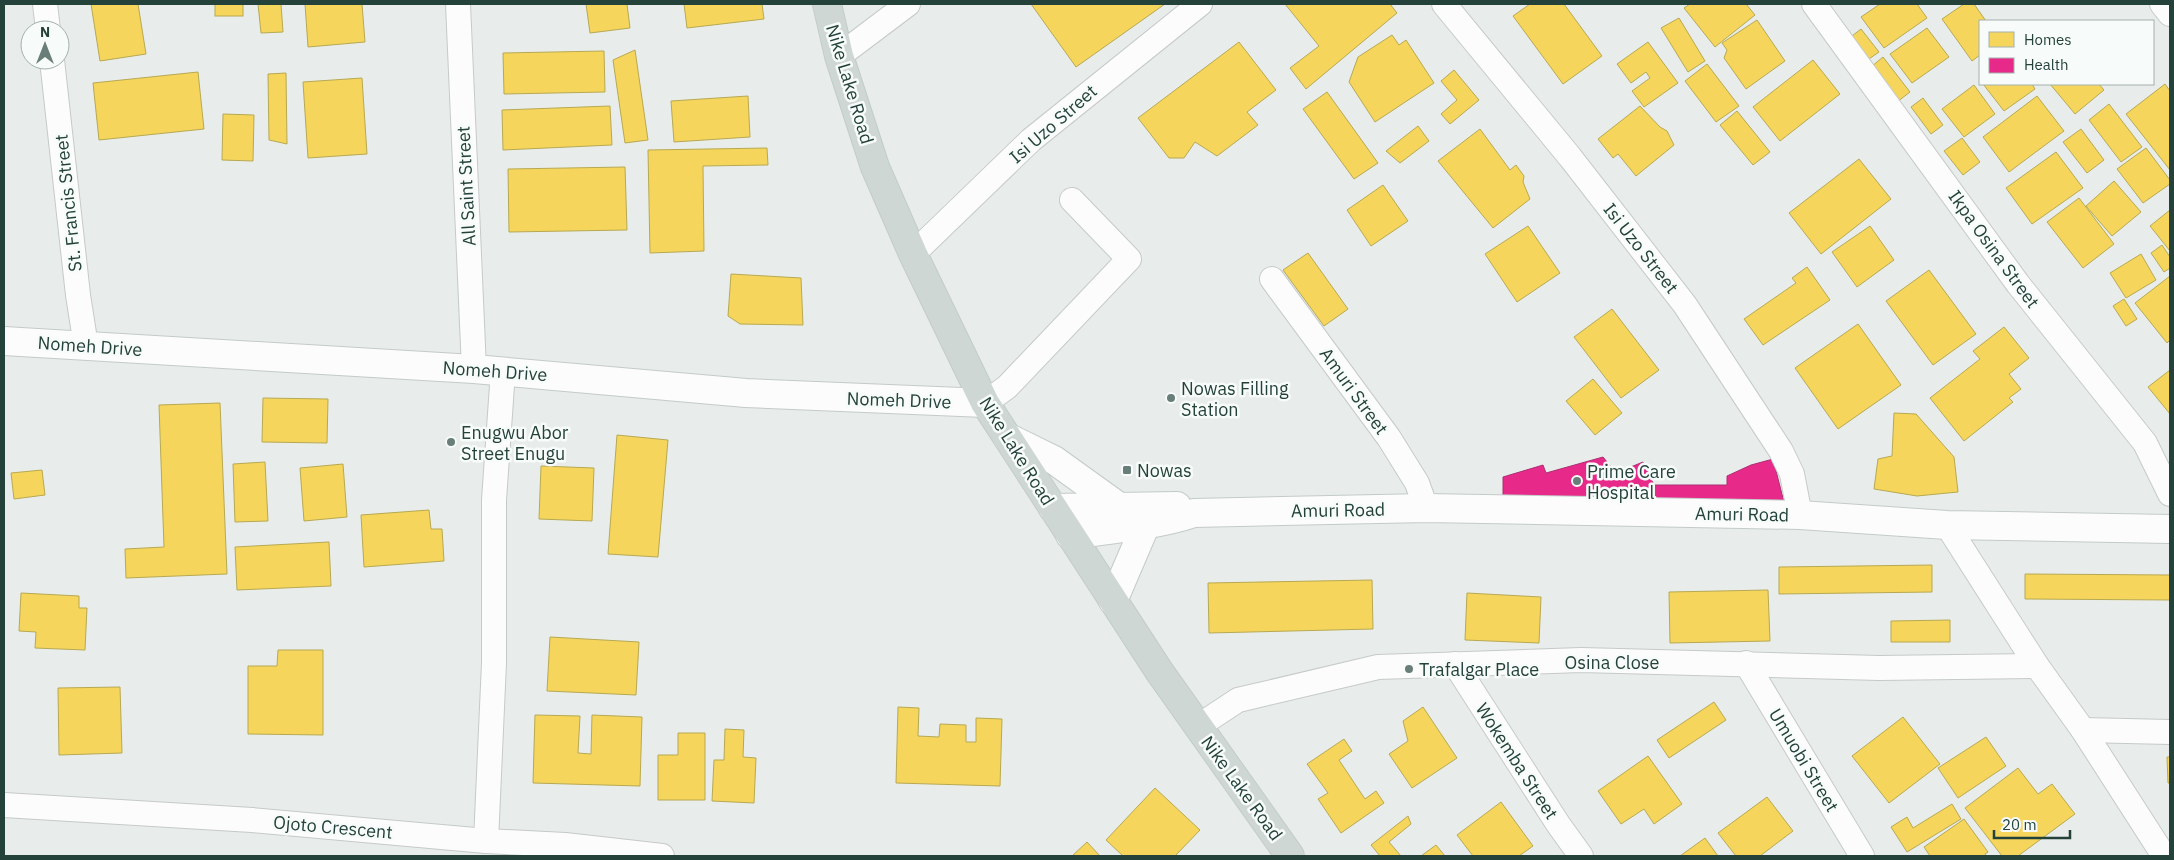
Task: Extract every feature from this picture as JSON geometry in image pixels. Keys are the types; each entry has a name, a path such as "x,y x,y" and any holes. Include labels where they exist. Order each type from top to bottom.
{"main road":[{"name":"Nike Lake Road","path":"827,4 839,56 875,167 913,254 985,403 1197,727 1290,856"},
{"name":"Nomeh Drive","path":"4,341 503,371 746,393 985,403"},
{"path":"1007,437 1054,460 1118,506"},
{"name":"Amuri Road","path":"1053,508 1178,506 1194,513"},
{"name":"Amuri Road","path":"1070,534 1146,524 1179,518 1194,513 1426,508 1800,515 1947,525 2170,529"},
{"path":"1113,601 1146,524"}],"street":[{"path":"45,4 47,20"},
{"name":"All Saint Street","path":"458,4 474,369"},
{"path":"839,56 908,4"},
{"name":"Isi Uzo Street","path":"913,254 1031,140 1200,4"},
{"name":"Isi Uzo Street","path":"1444,4 1570,157 1684,305 1781,451 1792,474 1800,515"},
{"name":"Ikpa Osina Street","path":"1814,4 2018,284 2144,442 2170,494"},
{"path":"2162,4 2170,14"},
{"name":"St. Francis Street","path":"53,70 78,295 86,346"},
{"path":"985,403 1007,388 1129,259 1072,200"},
{"name":"Amuri Street","path":"1272,279 1389,438 1417,483 1426,508"},
{"path":"492,846 494,500 503,371"},
{"path":"1947,525 2037,666 2083,730 2164,856"},
{"name":"Osina Close","path":"1197,727 1238,700 1378,667 1581,660 1879,668 2037,666"},
{"name":"Umuobi Street","path":"1746,663 1862,856"},
{"name":"Wokemba Street","path":"1455,664 1558,824 1581,856"},
{"path":"2083,730 2170,732"},
{"name":"Ojoto Crescent","path":"4,805 232,818 492,846 565,845 662,856"}],"building: Homes":[{"path":"91,4 138,4 146,54 100,61"},
{"path":"215,4 243,4 243,16 215,16"},
{"path":"258,4 281,4 283,32 261,33"},
{"path":"305,4 362,4 365,42 308,47"},
{"path":"586,4 627,4 630,28 590,33"},
{"path":"684,4 762,4 764,19 687,28"},
{"path":"1031,4 1165,4 1076,67"},
{"path":"1285,4 1390,4 1397,13 1306,89 1290,68 1319,46"},
{"path":"1530,4 1564,4 1602,56 1563,84 1513,16"},
{"path":"1690,4 1746,4 1755,15 1715,47 1684,8"},
{"path":"1880,4 1917,4 1927,18 1884,48 1861,17"},
{"path":"1964,4 1974,4 1985,20 1979,20 1979,56 1972,61 1942,19"},
{"path":"1679,18 1705,61 1688,72 1661,28"},
{"path":"1757,20 1785,61 1746,89 1724,58 1727,50 1722,43"},
{"path":"1927,28 1949,57 1912,83 1890,54"},
{"path":"1861,29 1879,52 1866,61 1848,39"},
{"path":"1392,35 1399,45 1406,40 1434,83 1375,122 1349,82 1358,57"},
{"path":"1239,42 1276,90 1247,112 1258,125 1217,156 1195,142 1184,158 1169,158 1138,118"},
{"path":"1648,42 1678,83 1644,107 1632,91 1650,78 1646,72 1631,83 1617,64"},
{"path":"635,50 648,140 625,143 613,60"},
{"path":"604,51 605,92 504,94 503,53"},
{"path":"1883,57 1910,92 1897,102 1871,67"},
{"path":"1813,60 1840,94 1780,141 1753,107"},
{"path":"1707,64 1739,106 1716,122 1685,81"},
{"path":"1454,70 1479,100 1450,124 1441,114 1457,100 1441,81"},
{"path":"198,72 204,129 99,140 93,83"},
{"path":"286,73 287,144 269,140 268,74"},
{"path":"362,78 367,154 308,158 303,82"},
{"path":"2165,84 2170,91 2170,170 2126,114"},
{"path":"1974,85 1995,114 1964,137 1942,109"},
{"path":"1984,85 2033,85 2035,89 2004,111"},
{"path":"2051,85 2100,85 2104,90 2075,114"},
{"path":"1327,92 1378,163 1354,179 1303,109"},
{"path":"748,96 750,137 674,142 671,101"},
{"path":"2037,96 2064,131 2009,172 1983,137"},
{"path":"1923,98 1943,125 1931,134 1911,107"},
{"path":"2109,104 2142,147 2121,162 2089,120"},
{"path":"610,106 612,145 503,150 502,110"},
{"path":"1640,106 1660,127 1667,131 1674,145 1636,176 1618,154 1613,158 1598,139"},
{"path":"1737,111 1770,152 1753,165 1720,125"},
{"path":"223,114 254,115 253,161 222,160"},
{"path":"1418,126 1429,141 1400,163 1386,151"},
{"path":"1480,129 1510,170 1516,165 1524,176 1523,182 1530,199 1493,228 1438,161"},
{"path":"2081,129 2104,160 2087,173 2063,142"},
{"path":"1962,138 1980,162 1963,175 1944,151"},
{"path":"767,148 768,165 703,166 704,251 650,253 648,150"},
{"path":"2146,148 2170,180 2170,184 2143,203 2117,169"},
{"path":"2056,152 2083,188 2032,224 2006,188"},
{"path":"1859,159 1891,199 1821,254 1789,213"},
{"path":"625,167 627,230 509,232 508,169"},
{"path":"2114,181 2141,212 2112,236 2086,206"},
{"path":"1383,185 1408,221 1371,246 1347,210"},
{"path":"2079,198 2114,244 2083,268 2047,222"},
{"path":"2170,210 2170,251 2150,226"},
{"path":"1528,226 1560,273 1517,302 1485,254"},
{"path":"1870,226 1894,260 1857,287 1832,252"},
{"path":"2162,245 2170,257 2170,268 2164,272 2151,253"},
{"path":"1308,253 1348,309 1324,326 1283,270"},
{"path":"2141,254 2156,280 2126,298 2110,273"},
{"path":"1807,267 1830,300 1763,345 1744,319 1796,283 1792,278"},
{"path":"1929,270 1976,334 1933,365 1886,301"},
{"path":"731,274 801,278 803,325 740,324 728,316"},
{"path":"2170,276 2170,340 2167,343 2135,303"},
{"path":"2124,299 2137,319 2126,326 2113,306"},
{"path":"1612,309 1659,370 1621,398 1574,337"},
{"path":"1858,324 1901,385 1838,429 1795,368"},
{"path":"2004,327 2029,358 2009,374 2021,389 2009,398 2013,402 1964,441 1930,398 1980,359 1973,351"},
{"path":"2170,370 2170,414 2148,387"},
{"path":"1593,379 1622,413 1595,435 1566,401"},
{"path":"263,398 328,399 327,443 262,442"},
{"path":"220,403 227,574 126,578 125,549 164,547 159,405"},
{"path":"1894,413 1916,414 1954,457 1958,492 1917,496 1874,489 1878,459 1892,456"},
{"path":"617,435 668,440 658,557 608,554"},
{"path":"265,462 268,521 235,522 233,464"},
{"path":"343,464 347,517 304,521 300,468"},
{"path":"541,466 594,468 592,521 539,519"},
{"path":"42,470 45,495 14,499 11,473"},
{"path":"429,510 431,529 442,529 444,561 364,567 361,515"},
{"path":"329,542 331,586 237,590 235,547"},
{"path":"1932,565 1932,592 1779,594 1779,567"},
{"path":"2025,574 2170,575 2170,600 2025,599"},
{"path":"1372,580 1373,629 1209,633 1208,583"},
{"path":"1768,590 1770,641 1670,643 1669,592"},
{"path":"21,593 79,596 79,608 87,608 85,650 35,648 36,632 19,631"},
{"path":"1467,593 1541,597 1539,643 1465,640"},
{"path":"1950,620 1950,642 1891,642 1891,621"},
{"path":"550,637 639,642 636,695 547,691"},
{"path":"278,650 323,650 323,735 248,734 248,666 277,666"},
{"path":"120,687 122,753 59,755 58,688"},
{"path":"1714,702 1726,720 1669,758 1657,740"},
{"path":"898,707 919,708 918,736 939,737 940,724 966,725 966,742 976,742 976,718 1002,719 1000,786 896,783"},
{"path":"1423,707 1457,758 1412,788 1389,754 1408,741 1403,721"},
{"path":"535,715 580,716 578,753 591,754 592,715 642,717 640,786 533,783"},
{"path":"1903,717 1940,764 1889,803 1852,756"},
{"path":"725,729 744,730 743,757 756,758 754,803 712,801 714,760 724,760"},
{"path":"678,733 705,733 705,800 658,800 658,755 678,755"},
{"path":"1986,737 2006,766 1958,798 1938,768"},
{"path":"1344,739 1352,751 1339,760 1365,799 1376,791 1384,803 1341,833 1318,799 1328,793 1307,764"},
{"path":"1648,756 1682,804 1654,824 1644,809 1621,824 1598,791"},
{"path":"2167,757 2170,757 2170,783 2168,783"},
{"path":"2018,768 2038,794 2052,784 2075,814 2018,856 2002,856 1965,808"},
{"path":"1155,788 1200,830 1175,856 1123,856 1106,840"},
{"path":"1767,797 1793,831 1760,856 1736,856 1718,833"},
{"path":"1501,802 1533,846 1519,856 1473,856 1457,835"},
{"path":"1952,804 1961,819 1907,852 1891,827 1907,817 1913,828"},
{"path":"1408,816 1411,824 1389,842 1401,856 1380,856 1371,845"},
{"path":"1964,819 1988,852 1985,854 1986,856 1930,856 1924,847"},
{"path":"1705,838 1718,856 1680,856"},
{"path":"1087,842 1100,856 1072,856"},
{"path":"1436,845 1445,856 1421,856"}],"building: Health":[{"name":"Prime Care Hospital","path":"1603,457 1616,473 1643,462 1654,485 1727,485 1727,476 1751,465 1773,459 1786,510 1503,501 1503,477 1543,465 1546,473"}],"place":[{"name":"Nowas Filling Station","path":"1171,398"},
{"name":"Enugwu Abor Street Enugu","path":"451,442"},
{"name":"Nowas","path":"1127,470"},
{"name":"Prime Care Hospital","path":"1577,481"},
{"name":"Trafalgar Place","path":"1409,669"}]}
